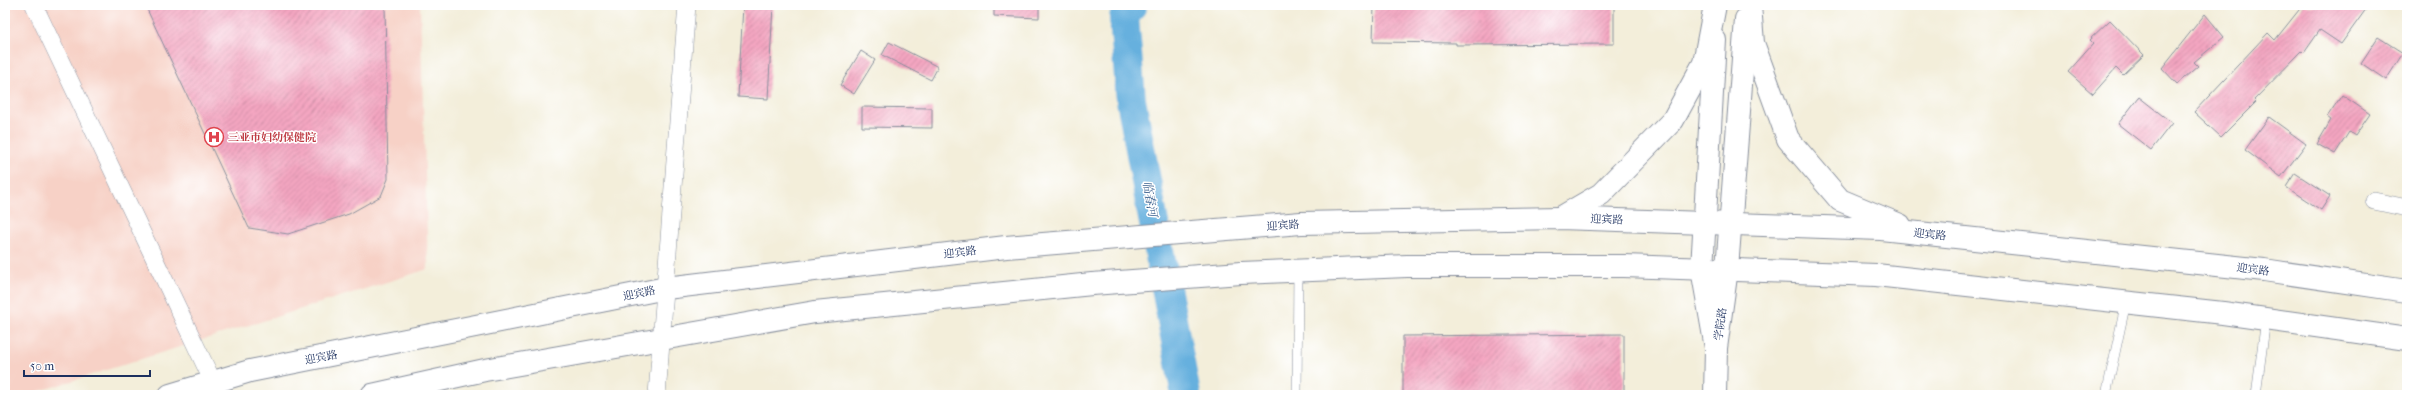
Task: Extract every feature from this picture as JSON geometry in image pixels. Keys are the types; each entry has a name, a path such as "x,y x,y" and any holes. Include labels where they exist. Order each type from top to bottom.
{"main road":[{"path":"1560,218 1601,194 1673,120 1704,64 1716,5"},
{"name":"学院路","path":"1716,5 1702,269 1716,348"},
{"path":"1748,5 1753,43 1788,138 1840,200 1924,234"},
{"name":"学院路","path":"1716,348 1727,270 1748,5"},
{"name":"迎宾路","path":"170,395 250,371 666,288 998,248 1090,239 1301,223 1560,218 1881,229 2264,270 2407,291"},
{"path":"372,395 485,370 815,312 1092,284 1241,273 1406,266 1624,266 1876,275 2126,302 2266,319 2407,339"},
{"path":"1715,395 1716,348"}],"street":[{"path":"34,5 213,382"},
{"path":"656,395 666,288 687,5"},
{"path":"2374,200 2407,208"}],"lane":[{"path":"1297,395 1298,270"},
{"path":"2106,395 2126,302"},
{"path":"2256,395 2266,319"}],"shaded area":[{"name":"三亚市妇幼保健院","path":"5,5 420,5 428,269 27,395 5,395"}],"building":[{"path":"145,5 385,5 388,179 381,196 349,214 288,234 249,228"},
{"path":"743,5 773,5 768,99 738,97"},
{"path":"994,5 1039,5 1039,18 994,16"},
{"path":"1374,5 1614,5 1614,44 1456,45 1456,43 1373,42"},
{"path":"2303,5 2369,5 2341,44 2320,30 2304,53 2302,51 2254,100 2256,102 2221,137 2194,112 2268,33 2275,40"},
{"path":"2205,14 2224,37 2194,62 2198,66 2177,84 2162,68"},
{"path":"2110,20 2144,55 2123,75 2116,68 2093,94 2068,72 2093,44 2089,40"},
{"path":"2378,37 2403,53 2386,80 2361,63"},
{"path":"889,42 938,67 931,80 882,55"},
{"path":"861,51 875,60 854,94 840,85"},
{"path":"2342,95 2370,114 2355,136 2349,132 2335,154 2317,144 2331,120 2327,117"},
{"path":"2139,97 2172,123 2151,150 2118,124"},
{"path":"862,107 932,108 932,128 862,127"},
{"path":"2269,117 2306,144 2281,177 2245,150"},
{"path":"2295,173 2330,196 2321,210 2286,187"},
{"path":"1624,334 1624,395 1403,395 1403,336"}],"waterway":[{"name":"临春河","path":"1132,5 1124,18 1131,100 1186,395"}],"place":[{"name":"三亚市妇幼保健院","path":"214,137"}]}
